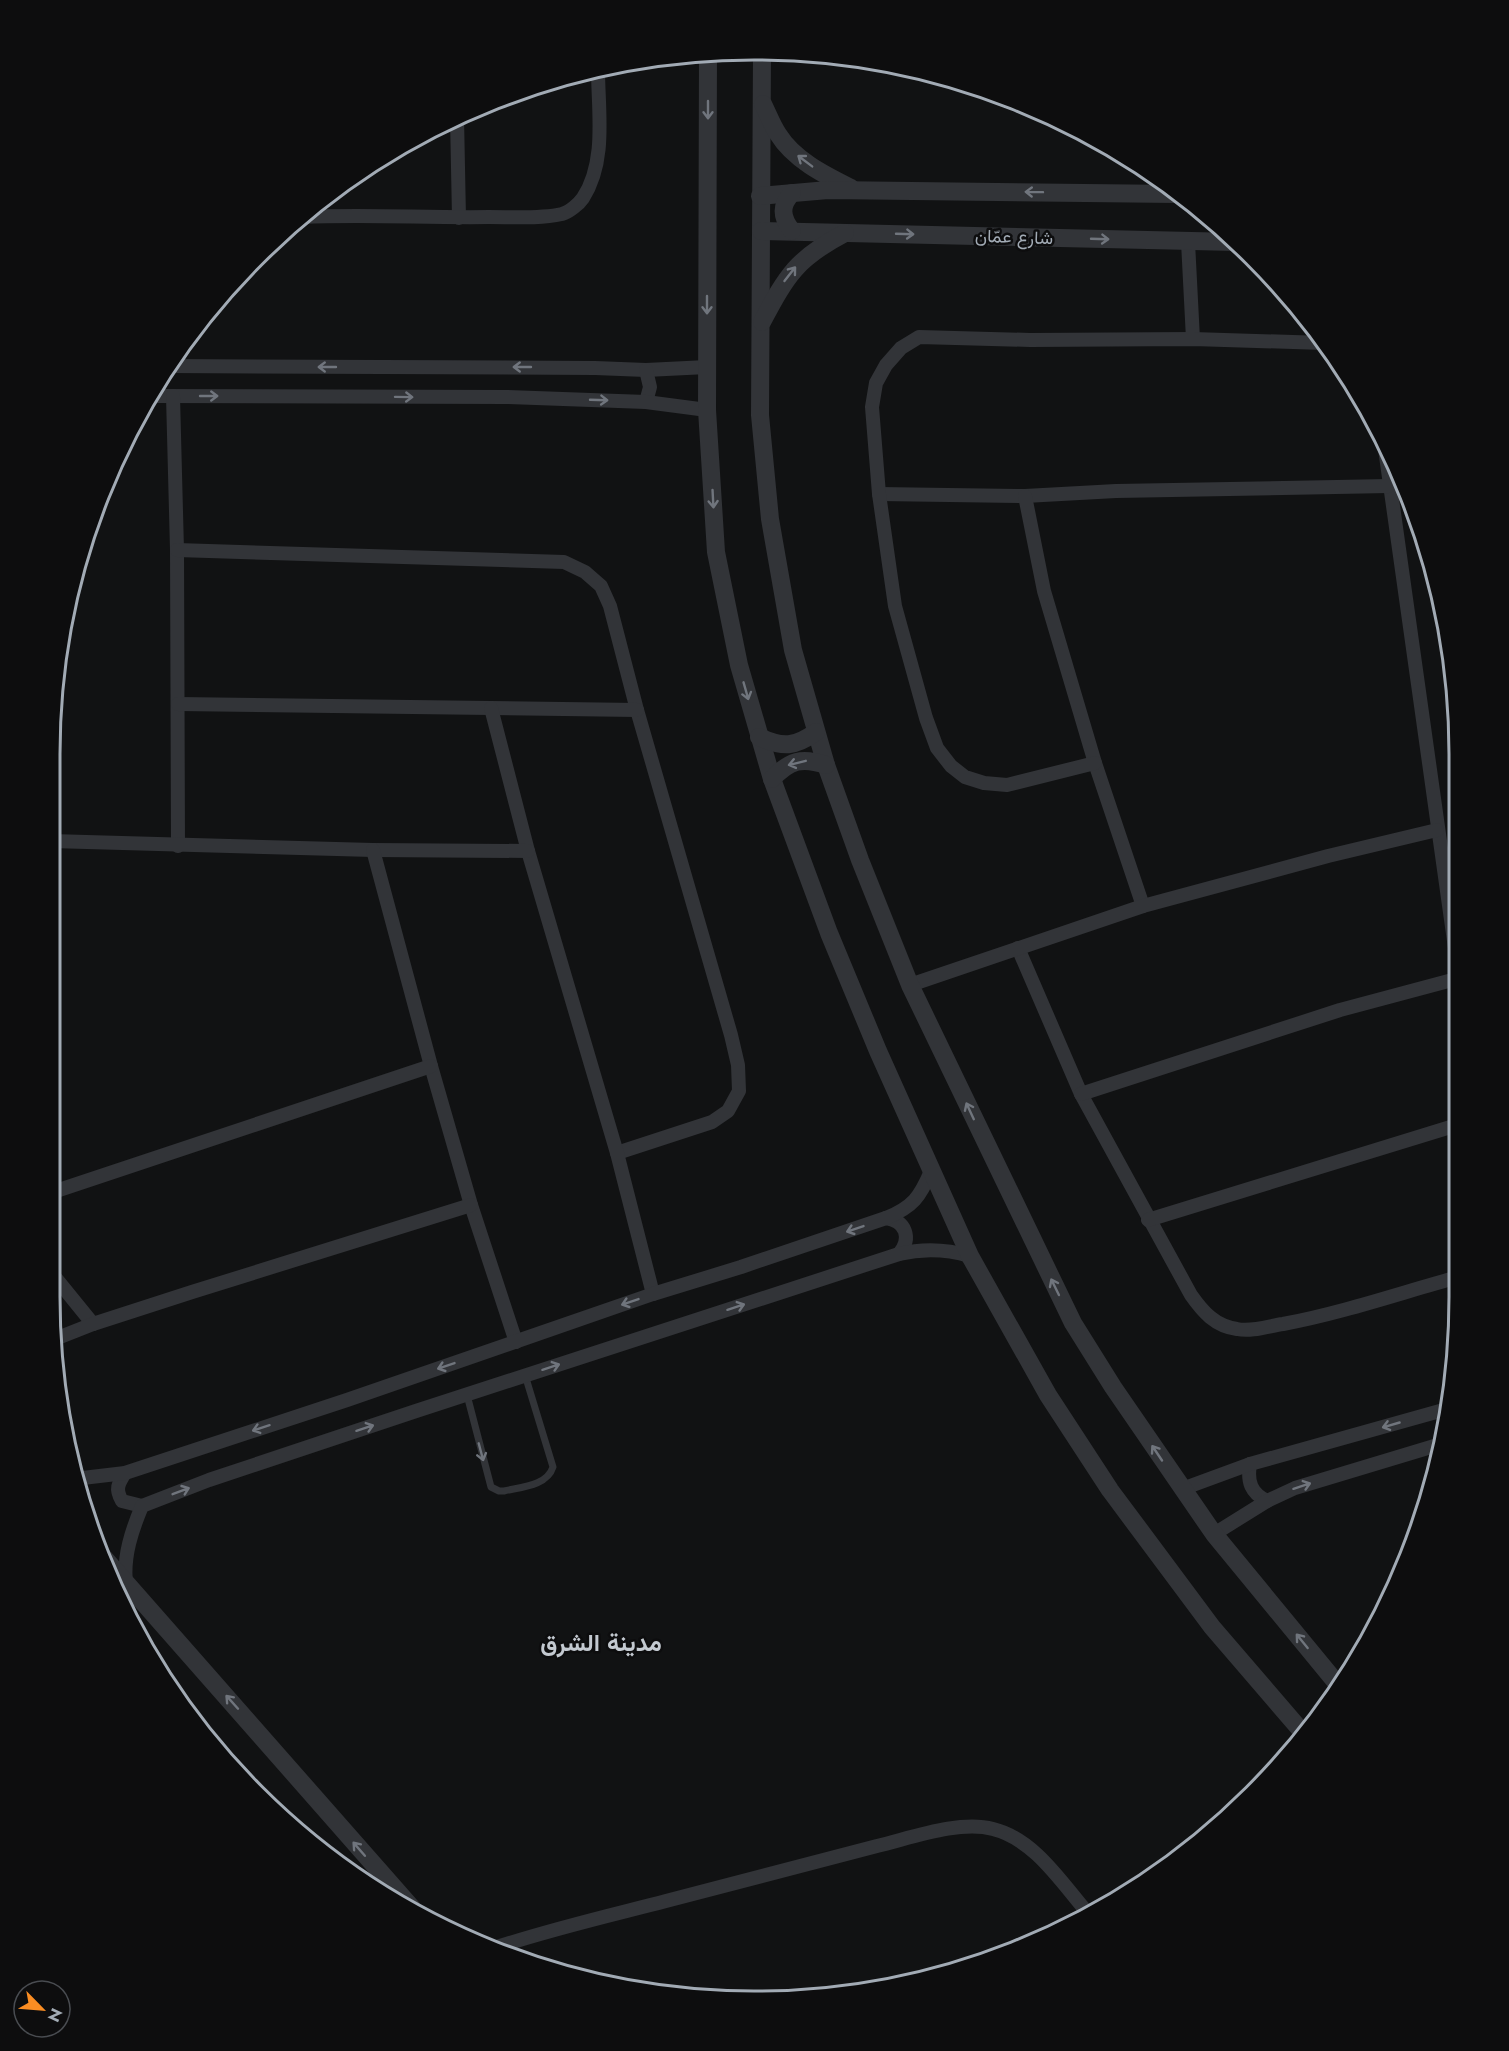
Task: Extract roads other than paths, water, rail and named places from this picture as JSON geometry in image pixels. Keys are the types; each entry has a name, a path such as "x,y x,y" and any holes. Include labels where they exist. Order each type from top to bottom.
{"street":[{"path":"762,60 760,415 770,519 793,650 826,765 860,860 910,985 1073,1323 1113,1387 1214,1533 1334,1679"},
{"path":"708,61 707,410 716,552 739,665 772,779 833,944 970,1256 1048,1395 1110,1490 1212,1627 1298,1727"},
{"path":"318,215 459,218 564,213 582,201 592,182 599,141 598,78"},
{"path":"762,100 778,134 788,147 825,175 855,191"},
{"path":"457,127 459,218"},
{"path":"760,196 855,191 1163,194"},
{"path":"792,193 786,199 783,213 784,222 792,231"},
{"name":"شارع عمّان","path":"761,231 1223,242"},
{"path":"761,325 782,285 794,269 806,257 847,232"},
{"path":"1188,242 1193,339"},
{"path":"1095,762 1007,785 965,777 951,766 937,748 926,718 895,606 879,494 872,407 876,383 886,365 901,348 919,337 1030,340 1193,339 1313,343"},
{"path":"179,366 646,370 707,367"},
{"path":"646,370 650,387 646,402"},
{"path":"160,396 507,396 646,402 707,410"},
{"path":"173,396 177,550 178,846"},
{"path":"1387,470 1449,909"},
{"path":"879,494 1025,496 1116,491 1389,486"},
{"path":"1025,496 1044,591 1095,762 1143,906"},
{"path":"177,550 564,562 585,572 601,586 617,632 637,710 731,1035 738,1065 739,1091 728,1111 712,1122 617,1153"},
{"path":"178,704 637,710"},
{"path":"491,708 528,851 617,1153 652,1294"},
{"path":"759,737 773,743 788,745 803,741 816,732"},
{"path":"772,779 783,768 796,762 812,760 826,765"},
{"path":"910,985 1143,906 1328,856 1437,830"},
{"path":"60,841 178,846 528,851"},
{"path":"373,850 471,1205 516,1342"},
{"path":"1018,948 1082,1094 1148,1220 1191,1295 1206,1315 1222,1325 1239,1330 1259,1328 1305,1320 1449,1280"},
{"path":"1082,1094 1329,1013 1449,980"},
{"path":"60,1190 431,1066"},
{"path":"1148,1220 1449,1127"},
{"path":"85,1478 125,1473 652,1294 741,1267 886,1218 905,1209 915,1200 921,1193 931,1171"},
{"path":"61,1337 93,1324 285,1262 471,1205"},
{"path":"886,1218 901,1224 906,1231 905,1247 900,1254"},
{"path":"125,1473 119,1483 118,1494 122,1501 142,1506 209,1480 900,1254 929,1249 954,1251 970,1256"},
{"path":"60,1283 93,1324"},
{"path":"1182,1489 1250,1464 1439,1411"},
{"path":"1214,1533 1267,1501 1295,1488 1432,1447"},
{"path":"1250,1464 1249,1481 1252,1488 1259,1497 1267,1501"},
{"path":"126,1583 129,1541 142,1506"},
{"path":"119,1575 398,1893"},
{"path":"505,1944 543,1931 785,1869 935,1832 974,1826 993,1829 1013,1836 1037,1854 1083,1908"}],"lane":[{"path":"467,1395 491,1486 504,1491 543,1481 551,1473 553,1467 525,1375"}],"district":[{"name":"مدينة الشرق","path":"601,1643"}]}
